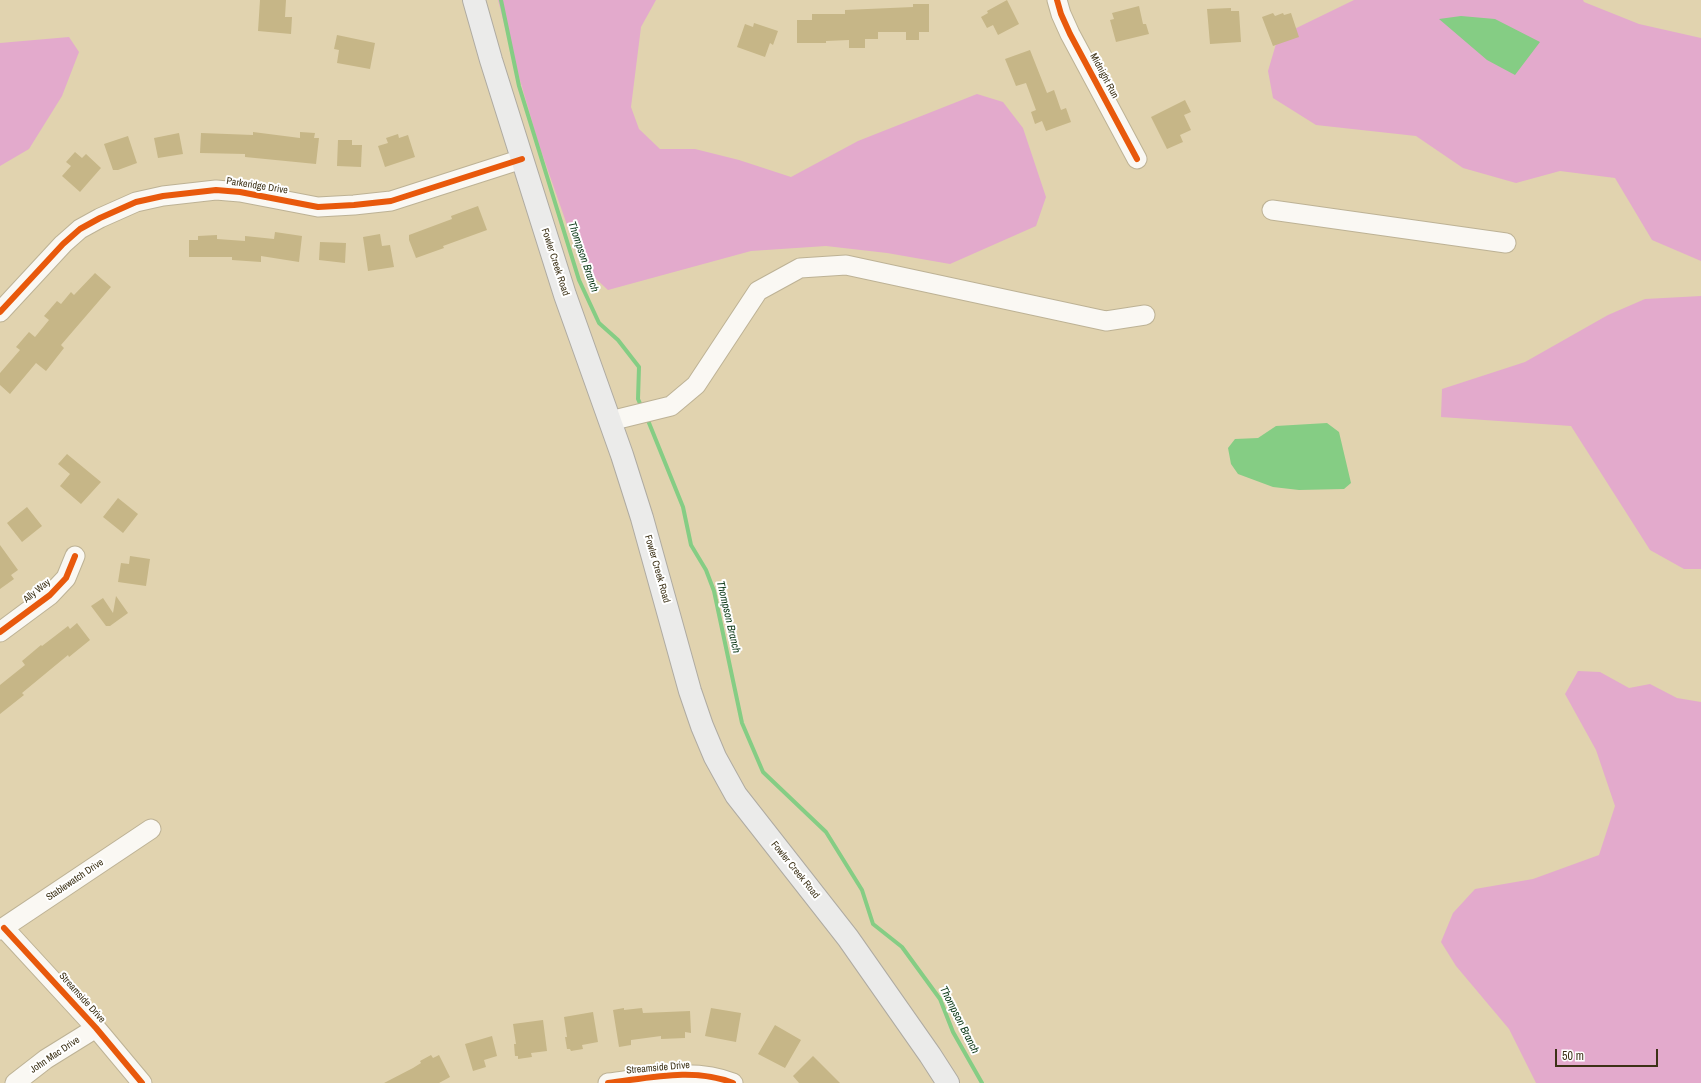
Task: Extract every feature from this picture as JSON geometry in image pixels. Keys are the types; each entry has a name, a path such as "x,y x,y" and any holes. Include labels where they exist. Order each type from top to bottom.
{"main road":[{"name":"Fowler Creek Road","path":"474,0 565,295 610,421 642,518 690,691 715,757 736,795 848,938 948,1083"}],"street":[{"name":"Midnight Run","path":"1057,0 1061,14 1070,34 1136,159"},
{"name":"Parkeridge Drive","path":"0,312 63,244 80,229 100,218 136,202 170,194 216,190 240,192 318,207 354,206 391,201 522,159"},
{"path":"1272,210 1506,244"},
{"path":"610,421 671,406 696,385 758,291 800,268 846,265 1106,321 1145,315"},
{"name":"Ally Way","path":"0,632 50,595 66,578 75,556"},
{"name":"Stablewatch Drive","path":"2,929 151,829"},
{"name":"Streamside Drive","path":"2,929 96,1028 142,1083"},
{"name":"John Mac Drive","path":"15,1083 46,1059 96,1028"},
{"name":"Streamside Drive","path":"608,1083 684,1074 707,1076 733,1083"}],"shaded area":[{"path":"498,0 656,0 641,27 631,107 639,129 660,149 695,149 739,160 791,177 858,141 977,94 1003,102 1023,128 1046,197 1036,226 950,264 887,253 826,246 751,251 608,290 581,265 538,142"},
{"path":"1354,0 1583,0 1584,2 1639,24 1701,38 1701,261 1652,240 1615,178 1560,171 1516,183 1463,168 1416,136 1316,125 1273,98 1268,71 1278,37"},
{"path":"1461,16 1495,19 1540,42 1515,75 1487,60 1439,19"},
{"path":"69,37 79,52 62,96 29,149 0,166 0,43"},
{"path":"1701,296 1701,569 1684,569 1650,550 1571,426 1441,417 1442,389 1525,362 1608,315 1645,299"},
{"path":"1327,423 1339,432 1351,483 1344,489 1299,490 1273,487 1238,474 1231,464 1228,448 1235,439 1258,438 1276,426"},
{"path":"1578,671 1600,672 1629,688 1650,684 1677,698 1701,702 1701,1083 1536,1083 1509,1029 1456,966 1441,942 1453,913 1475,889 1533,879 1599,855 1615,806 1596,750 1565,694"}],"building":[{"path":"260,0 286,0 285,17 292,17 291,34 258,31"},
{"path":"1007,0 1019,24 998,35 993,25 987,28 981,17 988,13 987,11"},
{"path":"913,4 929,4 929,32 919,32 919,40 906,40 906,32 878,32 878,39 865,39 865,48 849,48 849,40 826,41 826,43 797,43 797,20 812,20 812,14 845,14 845,10 913,7"},
{"path":"1139,6 1143,24 1146,24 1149,34 1116,42 1110,20 1114,19 1112,13"},
{"path":"1231,8 1231,11 1239,11 1241,42 1210,44 1207,9"},
{"path":"1273,13 1275,16 1283,13 1284,15 1291,13 1299,37 1273,46 1262,17"},
{"path":"754,23 778,31 773,45 770,43 765,57 737,47 745,24 753,27"},
{"path":"337,35 375,43 370,69 337,63 339,50 334,49"},
{"path":"1030,50 1047,93 1054,90 1061,110 1066,108 1071,122 1046,131 1042,121 1035,124 1031,112 1036,110 1026,83 1016,86 1005,59"},
{"path":"1185,100 1191,112 1184,115 1191,130 1180,135 1183,142 1167,149 1151,117"},
{"path":"253,132 300,138 300,132 315,133 314,138 319,138 316,164 245,157 245,154 200,153 201,133 253,135"},
{"path":"179,133 183,154 158,158 154,138"},
{"path":"398,134 399,138 408,135 415,157 385,167 378,146 388,143 386,138"},
{"path":"128,136 137,163 118,170 113,170 104,144"},
{"path":"338,140 352,140 352,145 362,145 361,167 337,166"},
{"path":"75,152 82,158 86,154 101,168 80,192 62,176 71,166 66,162"},
{"path":"478,206 487,230 443,246 444,248 416,258 409,240 409,235 452,219 451,216"},
{"path":"275,232 302,236 299,262 261,256 261,262 232,260 232,257 189,257 189,240 198,240 198,236 217,235 217,239 245,241 245,236 274,239"},
{"path":"380,234 382,246 390,245 394,267 368,271 363,237"},
{"path":"320,242 346,243 345,263 319,260"},
{"path":"95,273 111,287 61,345 64,348 46,371 36,363 10,394 0,385 0,373 20,350 16,347 29,332 35,337 49,320 44,316 57,301 61,304 71,292 74,295"},
{"path":"67,454 101,482 81,504 60,486 70,474 58,464"},
{"path":"118,498 138,514 123,533 103,517"},
{"path":"27,507 42,526 22,542 7,523"},
{"path":"0,545 18,570 11,575 14,579 0,589"},
{"path":"130,556 150,559 146,586 118,582 121,563 129,564"},
{"path":"116,596 128,613 110,626 106,626 91,606 103,598 113,613"},
{"path":"77,623 90,640 69,657 68,655 22,693 24,695 0,714 0,685 25,665 22,661 41,645 42,646 68,626 70,629"},
{"path":"624,1008 624,1010 642,1008 643,1013 690,1011 691,1033 685,1032 685,1038 661,1039 661,1036 631,1040 631,1045 619,1047 613,1010"},
{"path":"711,1008 741,1013 736,1042 705,1036"},
{"path":"593,1012 598,1042 582,1045 583,1049 571,1051 570,1049 567,1049 564,1017"},
{"path":"543,1020 547,1051 531,1053 532,1057 518,1059 518,1056 515,1056 514,1044 516,1044 513,1024"},
{"path":"775,1025 801,1040 785,1068 758,1054"},
{"path":"492,1036 497,1056 484,1060 486,1067 473,1071 465,1044"},
{"path":"431,1055 433,1058 439,1055 450,1077 439,1083 384,1083 413,1068 421,1063 420,1061"},
{"path":"813,1056 840,1083 799,1083 793,1076"}],"waterway":[{"name":"Thompson Branch","path":"501,0 519,86 579,280 599,323 618,340 639,367 638,399 642,408"},
{"name":"Thompson Branch","path":"647,418 683,507 691,545 706,570 714,591 742,723 763,772 826,832 862,890 873,924 902,947 940,999 953,1032 982,1083"}],"cycle path":[{"path":"1057,0 1061,14 1070,34 1137,159"},
{"path":"0,312 63,244 80,229 100,218 136,202 163,196 216,190 240,192 318,207 391,201 522,159"},
{"path":"0,632 50,595 66,578 75,556"},
{"path":"4,928 96,1028 142,1083"},
{"path":"608,1083 671,1075 703,1076 718,1078 733,1083"}]}
